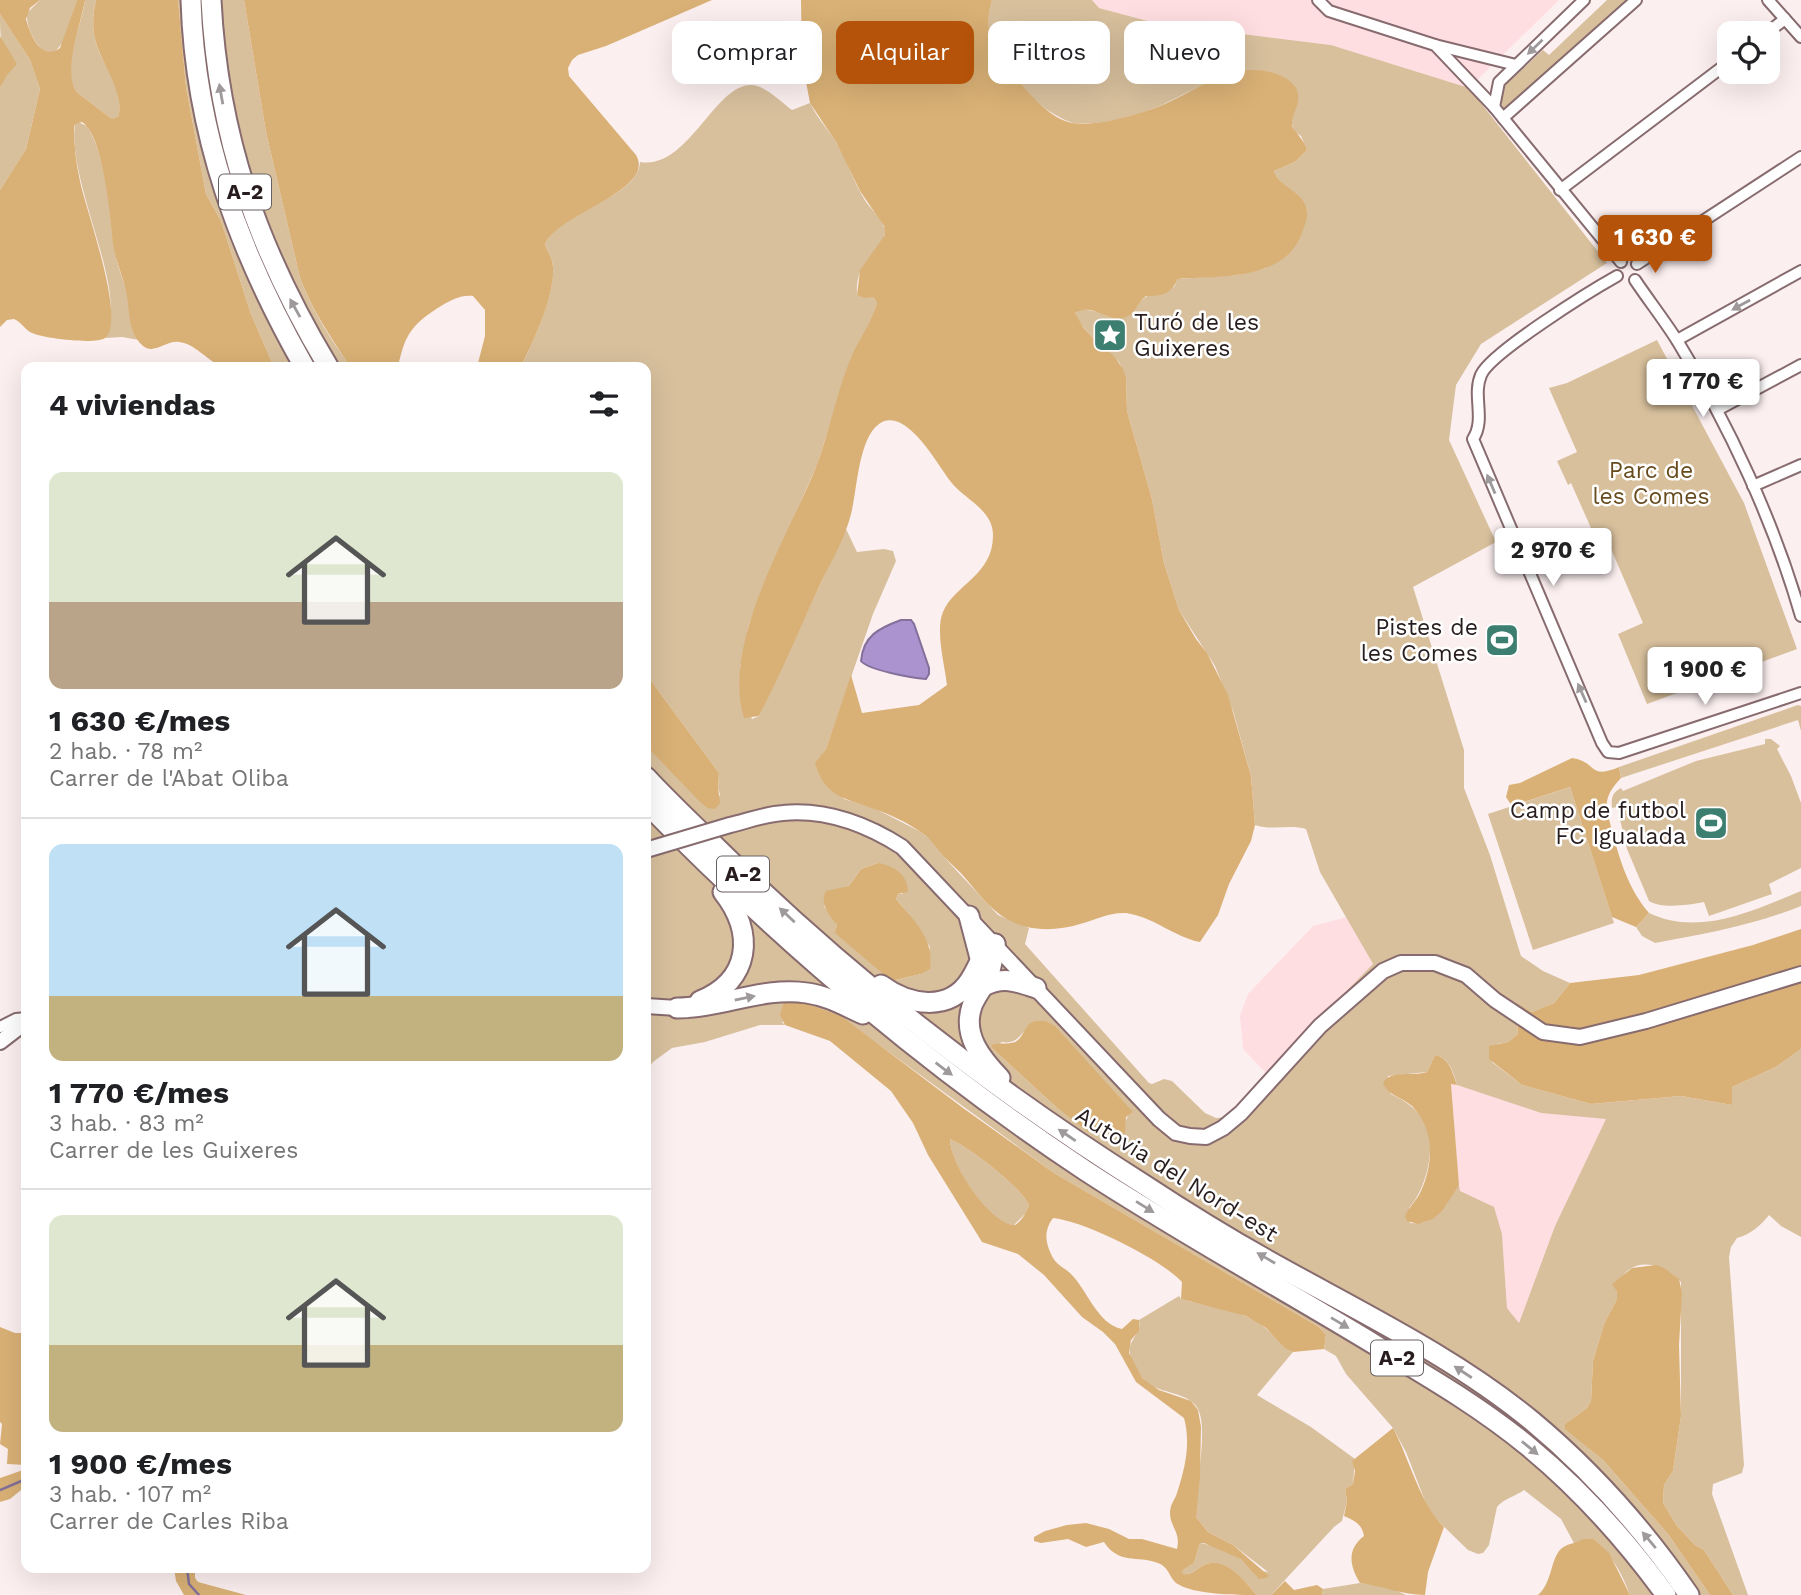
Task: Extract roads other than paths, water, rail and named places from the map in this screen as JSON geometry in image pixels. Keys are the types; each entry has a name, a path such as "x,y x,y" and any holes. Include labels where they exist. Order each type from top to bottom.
{"highway":[{"name":"A-2","path":"191,0 199,83 219,179 251,266 302,362"},
{"name":"A-2","path":"211,0 217,67 226,123 251,211 290,298 326,362"},
{"name":"Autovia del Nord-est","path":"651,782 751,881 838,961 965,1063 1172,1203 1268,1260 1365,1312 1497,1394 1534,1423 1605,1490 1664,1559 1689,1595"},
{"name":"Autovia del Nord-est","path":"651,808 703,862 781,935 890,1027 985,1100 1087,1171 1423,1373 1536,1453 1587,1500 1639,1558 1666,1595"},
{"path":"677,1008 702,1000 721,989 734,976 743,953 743,931 738,915 703,862"},
{"path":"969,916 980,958"},
{"path":"838,961 863,972 894,995 925,1003 939,1002 958,994 972,978 980,958 995,944"},
{"path":"995,944 991,966 971,1008 970,1019 974,1044 983,1060 1018,1101"},
{"path":"982,987 1006,979 1035,988"},
{"path":"677,1008 714,1005 778,992 805,992 840,1003 890,1027"}],"street":[{"path":"1318,0 1329,11 1435,45 1517,65"},
{"path":"1494,107 1499,82 1584,0"},
{"path":"1503,118 1636,0"},
{"path":"1768,0 1801,37"},
{"path":"1780,23 1785,19"},
{"path":"1435,45 1494,107 1621,262"},
{"path":"1560,190 1717,71"},
{"path":"1637,264 1801,157"},
{"path":"1631,260 1637,264 1639,273 1635,280 1626,282 1617,276 1617,267 1621,262 1631,260"},
{"path":"1677,340 1801,271"},
{"path":"1617,276 1496,355 1480,376 1480,428 1473,439 1602,743 1611,753 1619,753 1801,692"},
{"path":"1635,280 1677,340 1717,410 1796,578 1801,616"},
{"path":"1717,410 1801,365"},
{"path":"1752,486 1801,465"},
{"path":"651,849 782,813 818,813 879,833 902,847 1159,1119 1176,1133 1206,1137 1223,1129 1241,1113 1331,1017 1382,971 1401,963 1435,964 1466,975 1495,1000 1543,1032 1580,1037 1646,1021 1801,974"},
{"path":"651,1006 677,1008"},
{"path":"0,1027 16,1018 21,1019"},
{"path":"0,1042 21,1024"}],"waterway":[{"path":"0,1490 21,1481"},
{"path":"188,1573 189,1584 199,1595"}],"place":[{"name":"Turó de les Guixeres","path":"1110,335"},
{"name":"Pistes de les Comes","path":"1502,640"},
{"name":"Camp de futbol FC Igualada","path":"1711,823"}],"park label":[{"name":"Parc de les Comes","path":"1651,483"}]}
